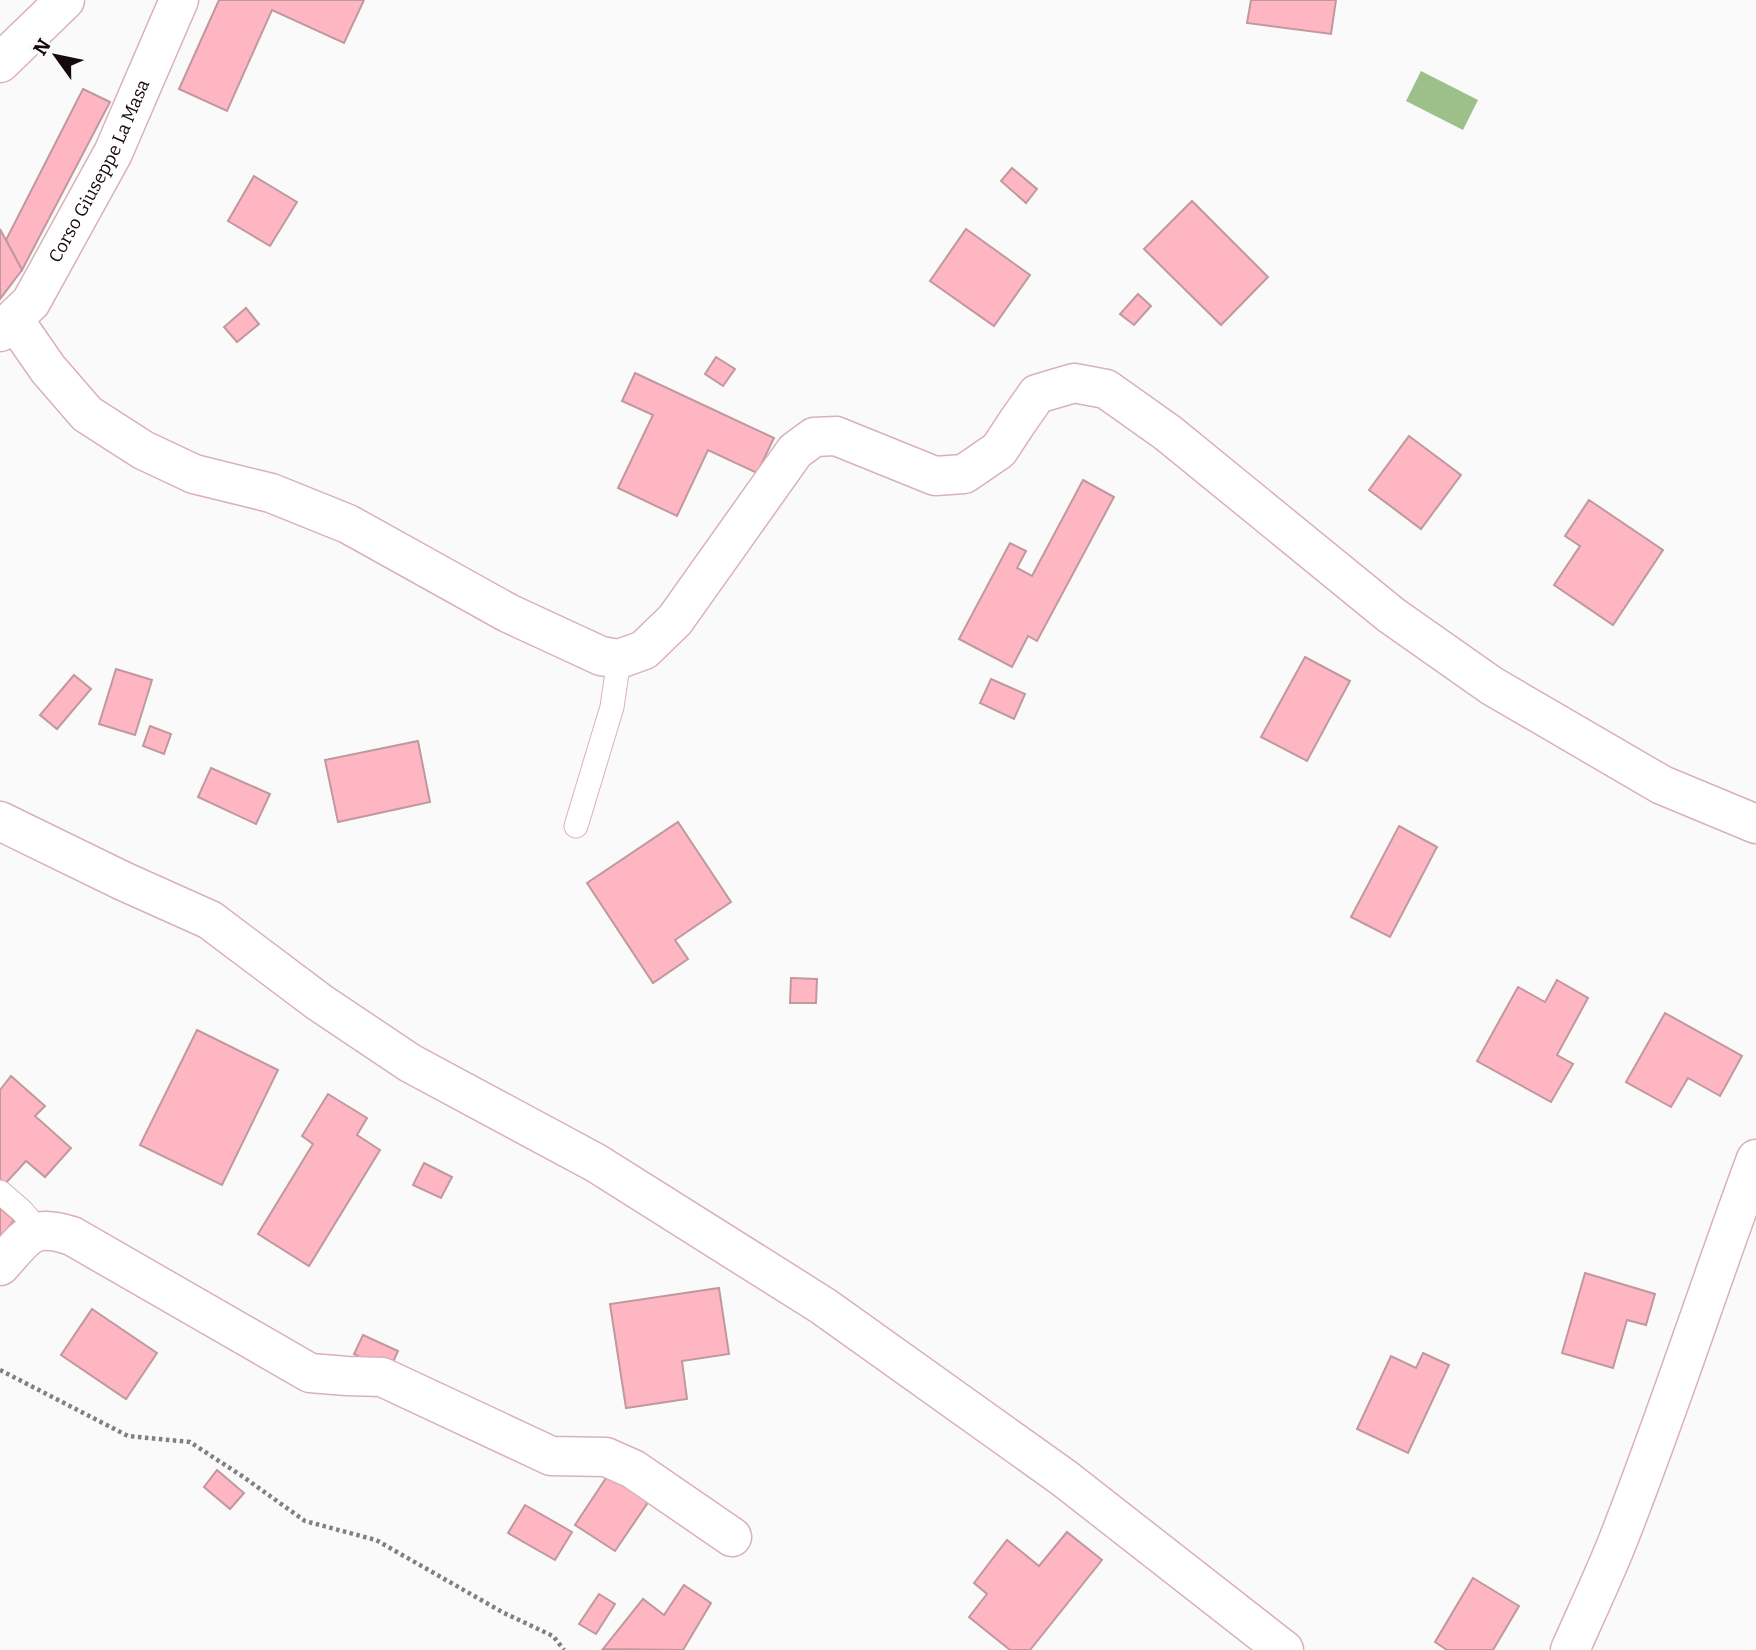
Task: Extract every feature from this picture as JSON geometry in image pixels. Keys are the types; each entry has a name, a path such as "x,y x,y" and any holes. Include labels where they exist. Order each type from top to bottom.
{"street":[{"path":"0,64 65,0"},
{"name":"Corso Giuseppe La Masa","path":"7,326 31,302 113,153 179,0"},
{"path":"7,326 87,414 143,450 194,474 271,493 348,524 508,613 601,656 619,659 644,650 676,620 794,451 814,437 836,436 935,476 964,474 999,450 1037,394 1074,383 1106,389 1168,433 1391,615 1492,686 1662,785 1756,824"},
{"path":"0,821 210,920 319,1002 410,1063 596,1163 824,1306 1064,1479 1284,1650"},
{"path":"1570,1650 1620,1536 1756,1159"},
{"path":"0,1266 27,1237 38,1230 53,1230 72,1236 310,1373 382,1377 551,1456 606,1457 633,1469 732,1537"}],"lane":[{"path":"576,826 612,707 619,659"},
{"path":"0,1192 22,1211 38,1230"}],"path":[{"path":"0,1370 128,1436 190,1442 305,1521 376,1540 504,1613 553,1636 564,1650"}],"shaded area":[{"path":"1421,71 1478,100 1463,130 1406,101"}],"building":[{"path":"219,0 364,0 344,43 272,10 227,111 179,89"},
{"path":"1251,0 1336,0 1331,34 1247,23"},
{"path":"83,89 110,102 22,270 6,240"},
{"path":"1012,168 1037,189 1026,203 1001,181"},
{"path":"254,176 297,202 270,246 228,221"},
{"path":"1192,201 1268,277 1221,325 1144,249"},
{"path":"0,229 22,270 0,299"},
{"path":"966,229 1030,275 994,326 930,281"},
{"path":"1138,294 1151,306 1134,325 1120,314"},
{"path":"246,308 259,324 237,342 224,327"},
{"path":"716,357 735,369 723,386 705,374"},
{"path":"635,373 774,438 757,473 708,450 677,516 618,488 653,415 622,401"},
{"path":"1409,436 1461,475 1421,529 1369,490"},
{"path":"1083,480 1114,497 1037,641 1028,636 1012,667 959,639 1010,543 1026,551 1017,568 1032,576"},
{"path":"1589,500 1663,550 1613,625 1554,585 1580,546 1565,536"},
{"path":"1305,657 1350,681 1307,761 1261,737"},
{"path":"116,669 152,680 135,735 99,724"},
{"path":"74,675 91,689 57,729 40,715"},
{"path":"991,679 1025,694 1014,719 980,703"},
{"path":"150,726 171,734 164,754 143,746"},
{"path":"418,741 430,802 338,822 325,760"},
{"path":"211,768 270,794 256,824 198,797"},
{"path":"678,822 731,902 675,940 688,959 653,983 587,883"},
{"path":"1399,826 1437,847 1390,937 1351,917"},
{"path":"791,978 817,979 816,1003 790,1003"},
{"path":"1557,980 1588,998 1557,1055 1573,1064 1551,1102 1477,1061 1518,987 1545,1002"},
{"path":"1665,1013 1742,1056 1720,1096 1688,1078 1671,1107 1626,1082"},
{"path":"197,1030 278,1070 222,1185 140,1145"},
{"path":"11,1076 45,1106 35,1116 71,1148 45,1177 26,1161 5,1184 0,1180 0,1090"},
{"path":"328,1094 367,1118 357,1135 380,1150 309,1266 258,1234 313,1144 302,1136"},
{"path":"424,1163 452,1177 441,1198 413,1185"},
{"path":"0,1208 14,1220 0,1238"},
{"path":"1585,1273 1655,1294 1646,1325 1627,1320 1613,1368 1562,1353"},
{"path":"719,1288 729,1354 682,1361 687,1399 626,1408 610,1304"},
{"path":"92,1309 157,1353 126,1399 61,1355"},
{"path":"363,1335 398,1351 389,1371 354,1354"},
{"path":"1423,1353 1449,1365 1408,1453 1357,1429 1391,1356 1416,1368"},
{"path":"217,1470 244,1493 230,1509 204,1487"},
{"path":"608,1475 649,1501 615,1551 575,1525"},
{"path":"525,1505 572,1532 555,1560 508,1533"},
{"path":"1067,1532 1102,1560 1030,1650 1010,1650 969,1617 987,1594 974,1583 1007,1540 1039,1566"},
{"path":"1473,1578 1519,1606 1493,1650 1447,1650 1435,1642"},
{"path":"684,1585 711,1603 683,1650 603,1649 643,1599 664,1615"},
{"path":"599,1594 615,1604 596,1634 579,1624"}]}
